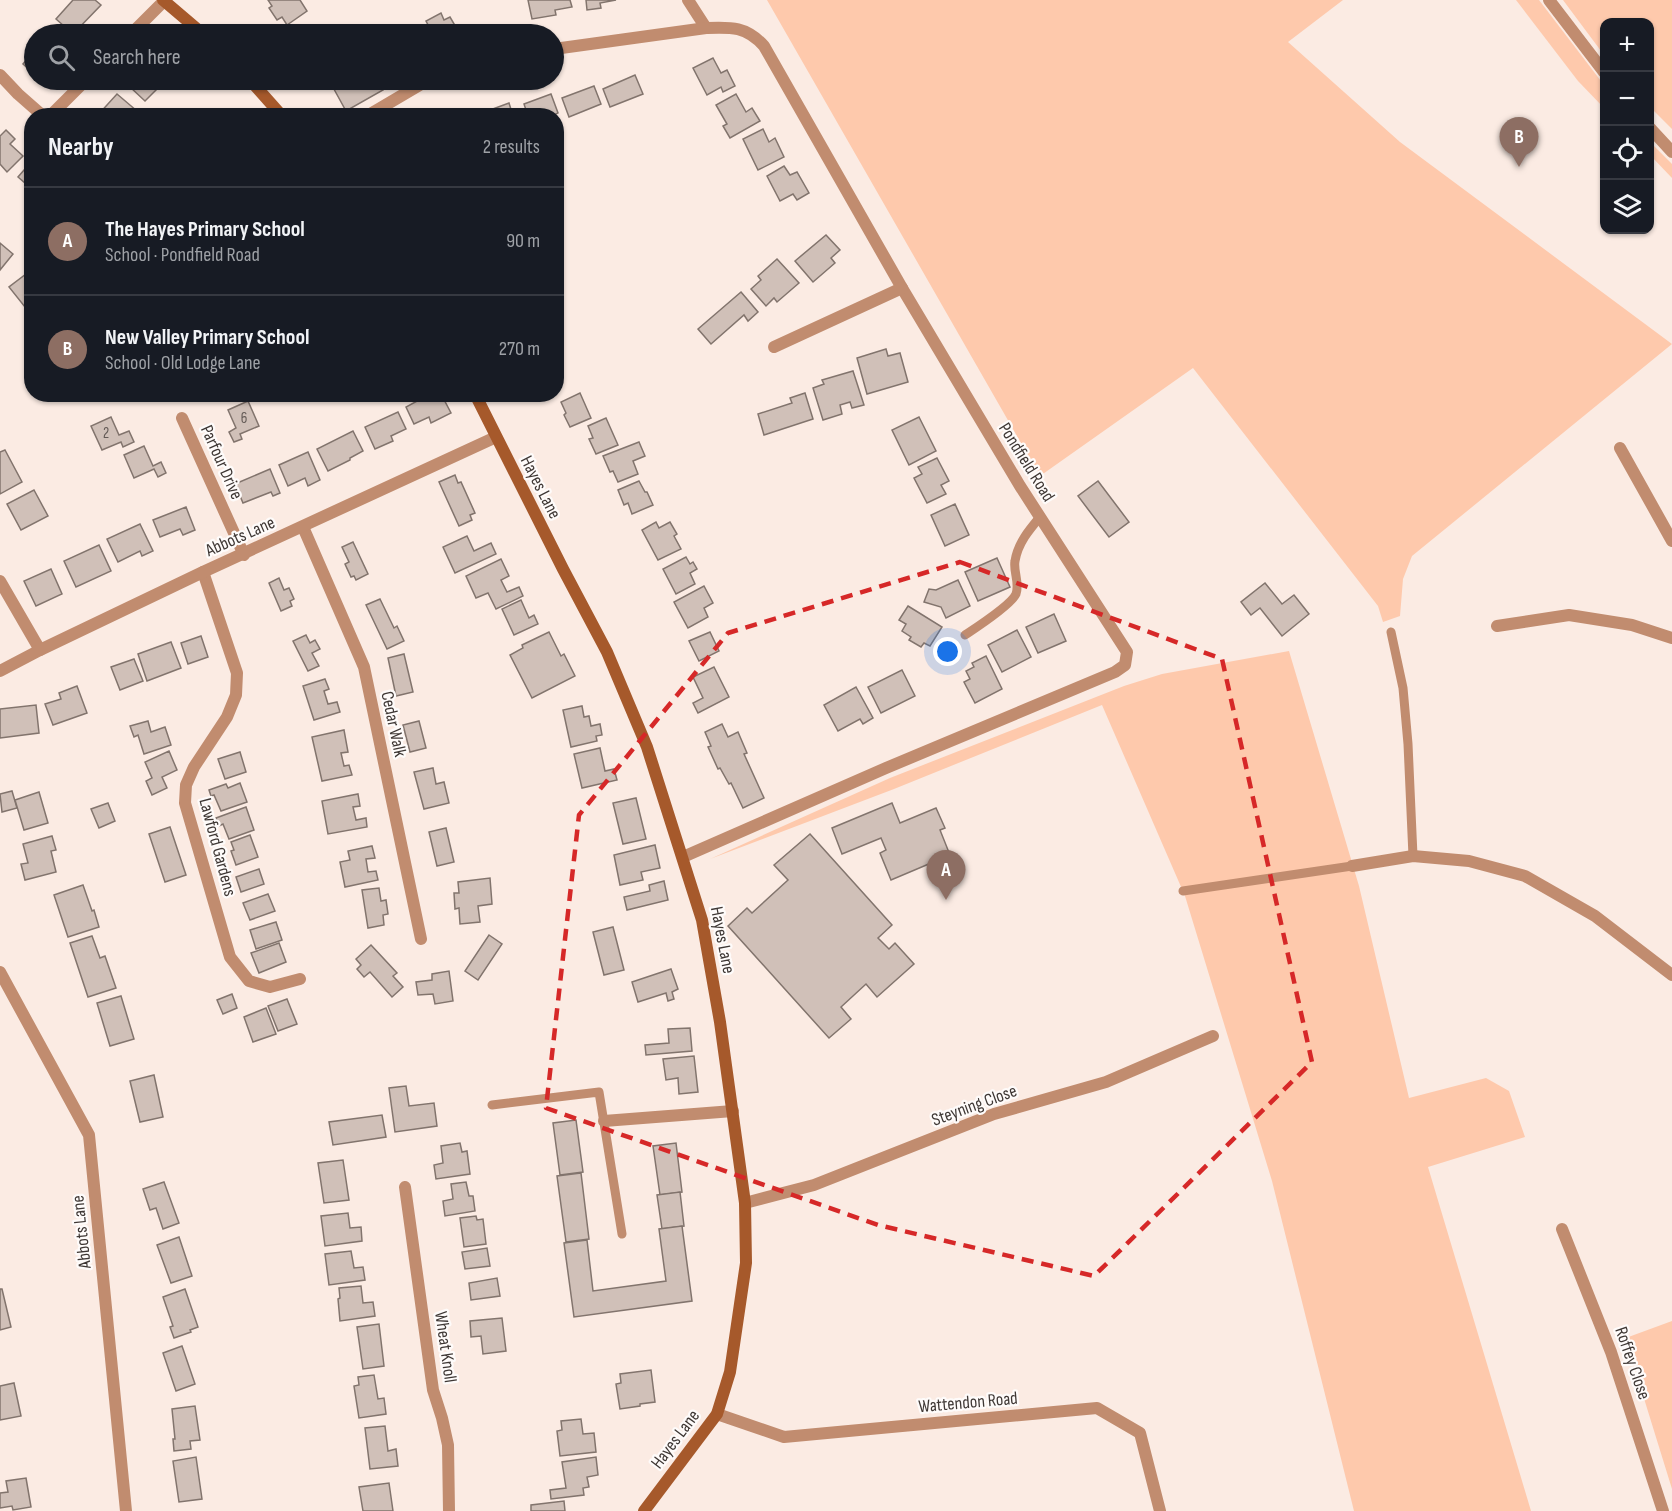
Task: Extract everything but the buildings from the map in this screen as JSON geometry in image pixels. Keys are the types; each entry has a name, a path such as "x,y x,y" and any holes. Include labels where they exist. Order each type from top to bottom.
{"street":[{"path":"688,0 706,28"},
{"path":"1550,0 1600,65"},
{"path":"141,24 164,1 191,24"},
{"name":"Pondfield Road","path":"564,48 706,28 730,27 755,36 764,46 902,288 1040,517 1126,652 1125,665 1115,672 886,768 683,857"},
{"path":"0,75 34,108"},
{"path":"58,108 76,90"},
{"path":"259,90 275,108"},
{"path":"381,108 411,90"},
{"path":"1654,132 1672,152"},
{"path":"774,348 902,288"},
{"name":"Hayes Lane","path":"479,402 607,652 647,747 702,920 733,1111 745,1203 746,1263 730,1372 717,1414 644,1511"},
{"name":"Parfour Drive","path":"182,418 244,555"},
{"name":"Abbots Lane","path":"0,671 203,572 496,437"},
{"path":"1620,448 1672,541"},
{"name":"Cedar Walk","path":"303,526 364,667 421,939"},
{"name":"Lawford Gardens","path":"203,572 237,673 236,695 227,717 194,767 186,785 185,803 230,957 249,981 270,987 300,979"},
{"path":"0,581 40,650"},
{"path":"1497,626 1569,615 1632,625 1672,638"},
{"path":"1352,866 1413,856 1469,861 1525,876 1595,916 1672,975"},
{"name":"Abbots Lane","path":"0,972 89,1135 126,1511"},
{"name":"Steyning Close","path":"745,1203 814,1185 994,1114 1106,1082 1213,1036"},
{"path":"604,1121 733,1111"},
{"name":"Wheat Knoll","path":"405,1187 433,1390 448,1445 449,1511"},
{"name":"Roffey Close","path":"1562,1229 1611,1352 1663,1511"},
{"name":"Wattendon Road","path":"717,1414 783,1437 1097,1407 1140,1433 1160,1511"}],"lane":[{"path":"965,635 1006,605 1016,594 1015,562 1022,539 1040,517"},
{"path":"1391,632 1403,688 1413,856"},
{"path":"1183,891 1352,866"},
{"path":"492,1105 599,1092 621,1234"}],"highlighted area":[{"path":"960,562 1222,659 1312,1062 1094,1276 878,1225 546,1108 579,815 728,633"}],"shaded area":[{"path":"767,0 1343,0 1288,42 1400,142 1672,344 1412,556 1403,579 1400,616 1383,622 1378,606 1193,368 1040,476"},
{"path":"1516,0 1539,0 1600,80 1600,104 1578,81"},
{"path":"1563,0 1672,0 1672,129 1654,111 1654,18 1600,18 1600,50"},
{"path":"1654,146 1672,164 1672,178 1654,159"},
{"path":"1289,651 1359,886 1409,1098 1486,1078 1509,1091 1525,1137 1428,1167 1531,1511 1354,1511 1272,1181 1185,896 1102,705 894,789 710,859 890,778 1124,686 1162,674"},
{"path":"1672,1321 1672,1489 1623,1339"}],"place":[{"name":"New Valley Primary School","path":"1519,167"},
{"name":"The Hayes Primary School","path":"946,900"}]}
